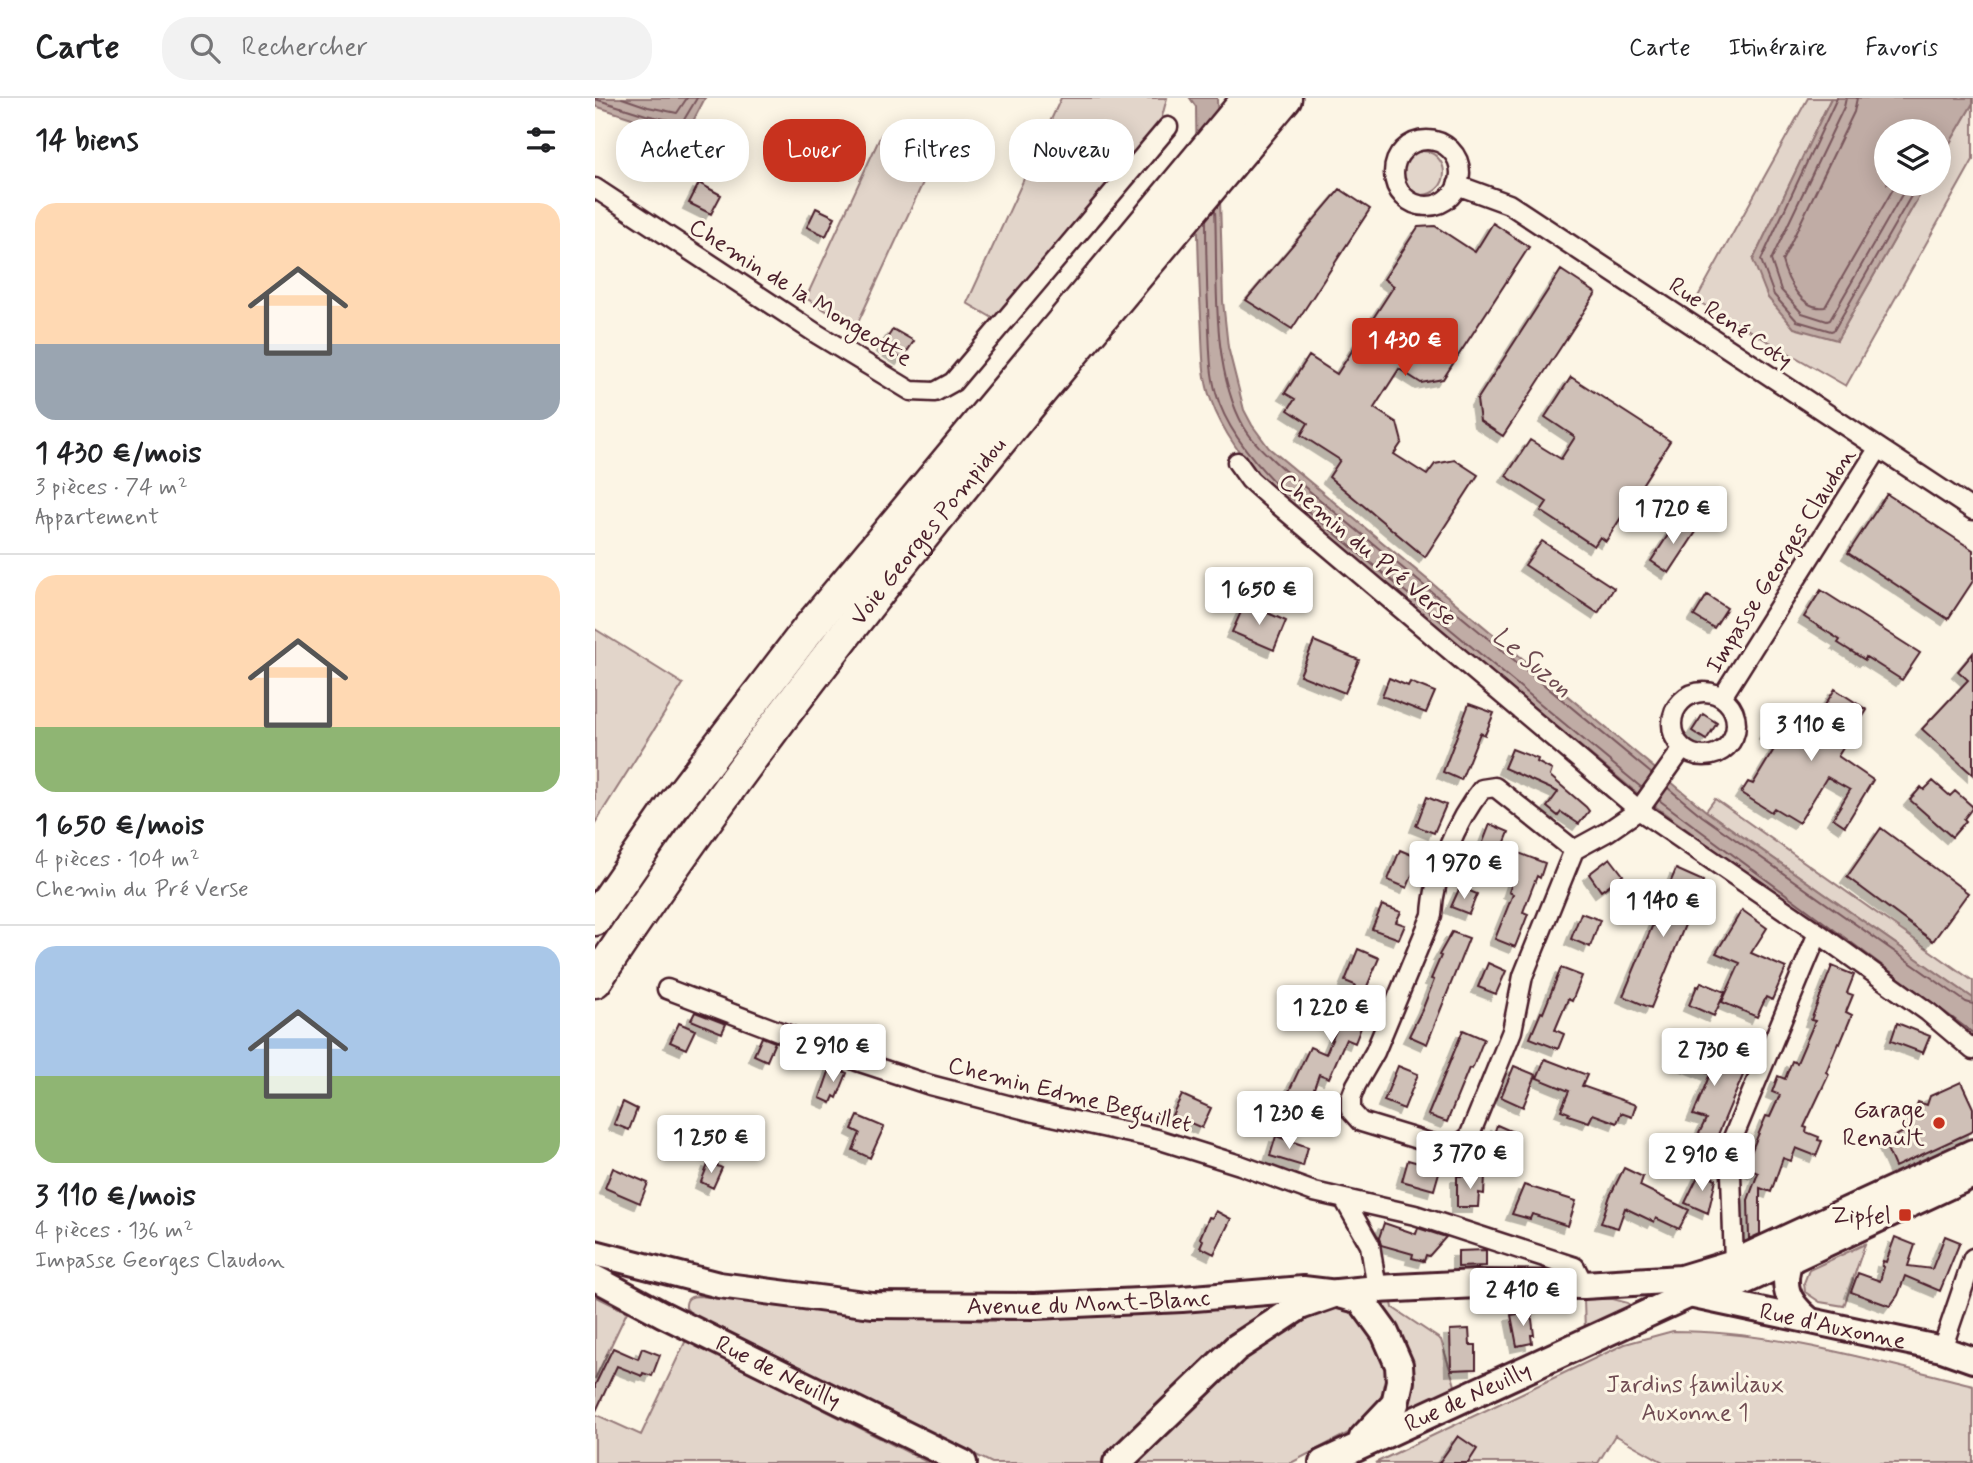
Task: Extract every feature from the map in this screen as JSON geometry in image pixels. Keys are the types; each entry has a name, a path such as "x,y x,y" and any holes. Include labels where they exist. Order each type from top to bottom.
{"highway":[{"name":"Voie Georges Pompidou","path":"595,919 673,806 810,627 1249,98"},
{"name":"Voie Georges Pompidou","path":"595,981 739,772 907,553 1285,98"}],"main road":[{"path":"1584,1285 1681,1279 1734,1263 1973,1153"},
{"path":"1584,1285 1690,1295 1731,1287 1973,1174"},
{"path":"1690,1295 1786,1249 1806,1230"},
{"name":"Avenue du Mont-Blanc","path":"595,1253 719,1285 872,1305 957,1307 1169,1300 1303,1289 1337,1293 1477,1284 1584,1285"},
{"path":"1790,1260 1786,1271 1788,1296 1796,1309 1807,1318"},
{"path":"662,1314 685,1277"},
{"name":"Rue de Neuilly","path":"595,1278 662,1314 964,1463"},
{"path":"1117,1463 1236,1348 1300,1306 1337,1293 1361,1300 1376,1320 1392,1346 1399,1365 1400,1381 1395,1404 1382,1420 1335,1458"},
{"name":"Rue d'Auxonne","path":"1690,1295 1942,1349 1973,1360"},
{"name":"Rue de Neuilly","path":"1335,1458 1690,1295"}],"street":[{"name":"Chemin de la Mongeotte","path":"595,188 817,334 911,391 935,392 953,382 1168,127"},
{"name":"Rue René Coty","path":"1457,185 1509,204 1973,510"},
{"name":"Impasse Georges Claudon","path":"1722,697 1878,449"},
{"name":"Chemin du Pré Verse","path":"1237,462 1250,480 1268,496 1639,810 1928,1012 1973,1050"},
{"name":"Impasse Georges Claudon","path":"1702,691 1713,692 1730,704 1737,724 1730,744 1722,751 1702,756 1683,748 1672,729 1672,719 1682,700 1702,691"},
{"path":"1574,850 1495,787 1482,789 1468,806 1437,876 1432,915 1375,1052 1351,1098 1351,1111 1361,1122 1440,1146 1457,1146 1469,1136 1512,1031 1523,975 1574,850 1639,810 1683,748"},
{"path":"1734,1263 1730,1145 1818,933"},
{"name":"Chemin Edme Beguillet","path":"667,989 767,1028 930,1085 1034,1112 1157,1139 1314,1192 1415,1215 1575,1267 1584,1285"},
{"path":"1344,1199 1370,1245 1377,1289"},
{"path":"1942,1349 1973,1258"}],"green space":[{"path":"1061,98 1167,98 1160,124 1134,156 1134,119 1051,119"},
{"path":"1808,98 1831,98 1753,260 1837,340 1919,196 1951,196 1951,141 1973,103 1973,160 1846,386 1696,300"},
{"path":"880,137 880,182 923,182 855,329 806,298 859,182 866,182 866,168"},
{"path":"1422,151 1438,157 1444,173 1438,189 1422,195 1406,189 1400,173 1406,157"},
{"path":"1022,182 1112,182 998,321 967,303"},
{"path":"595,629 683,684 595,823"},
{"path":"1715,799 1973,981 1973,998 1706,811"},
{"path":"1865,1244 1844,1306 1820,1302 1805,1292 1804,1283 1809,1270"},
{"path":"595,1296 627,1312 595,1379"},
{"path":"691,1297 862,1314 990,1321 1276,1304 1282,1306 1175,1391 1104,1463 992,1463 691,1314 686,1308 686,1302"},
{"path":"1375,1297 1391,1297 1393,1308 1441,1340 1457,1392 1392,1421 1400,1408"},
{"path":"1584,1299 1613,1299 1628,1303 1630,1307 1585,1333"},
{"path":"1334,1306 1354,1309 1385,1352 1390,1394 1358,1428 1291,1463 1130,1463 1233,1364 1293,1321"},
{"name":"Jardins familiaux Auxonne 1","path":"1673,1331 1711,1332 1786,1342 1862,1357 1973,1385 1973,1463 1665,1463 1615,1435 1598,1463 1375,1463 1625,1344"},
{"path":"686,1340 929,1463 595,1463 595,1414 641,1435"}],"water":[{"path":"595,98 705,98 694,119 635,119 595,106"},
{"name":"Le Suzon","path":"1190,98 1217,98 1223,301 1228,347 1244,410 1269,448 1706,811 1973,998 1973,1042 1637,793 1274,492 1255,472 1223,426 1205,380 1199,264 1196,107"},
{"path":"1831,98 1973,98 1973,103 1951,141 1951,119 1874,119 1874,196 1919,196 1837,340 1794,328 1768,298 1753,260"}],"building":[{"path":"699,183 721,195 711,214 689,203"},
{"path":"1340,189 1370,209 1292,329 1246,300"},
{"path":"816,208 835,217 826,236 807,227"},
{"path":"1493,223 1529,247 1443,379 1421,383 1399,369 1374,408 1397,423 1402,442 1394,454 1427,475 1435,464 1455,460 1478,475 1425,557 1329,477 1340,460 1301,435 1308,423 1288,410 1295,399 1285,393 1309,356 1337,374 1394,286 1384,279 1418,227 1435,226 1475,252"},
{"path":"1561,270 1596,293 1503,436 1480,421 1477,400"},
{"path":"893,329 914,341 902,359 882,346"},
{"path":"1571,377 1670,441 1606,541 1600,537 1594,546 1541,511 1547,502 1506,476 1530,440 1561,459 1575,437 1545,417"},
{"path":"1887,494 1973,550 1973,581 1948,619 1848,553"},
{"path":"1678,520 1696,532 1669,573 1651,561"},
{"path":"1542,541 1614,588 1598,613 1525,565"},
{"path":"1821,590 1920,653 1902,680 1838,643 1840,640 1804,617"},
{"path":"1707,595 1727,608 1714,628 1694,616"},
{"path":"1245,603 1286,621 1274,650 1232,632"},
{"path":"1314,641 1359,660 1345,693 1300,675"},
{"path":"1973,653 1973,775 1922,729 1968,680 1958,671"},
{"path":"1389,678 1408,686 1410,682 1435,692 1426,713 1382,696"},
{"path":"1835,689 1867,710 1838,756 1873,780 1845,826 1833,818 1850,790 1827,777 1799,823 1774,808 1771,812 1741,793 1748,782 1753,784 1779,741 1765,733 1775,717 1806,736"},
{"path":"1469,704 1494,713 1485,735 1480,733 1461,780 1443,772"},
{"path":"1703,714 1717,723 1706,740 1692,731"},
{"path":"1512,749 1538,759 1537,762 1552,770 1550,776 1586,807 1589,811 1579,824 1561,812 1558,816 1547,807 1558,792 1504,768"},
{"path":"1933,781 1950,796 1955,791 1973,807 1964,819 1966,821 1952,837 1910,800 1921,787 1924,790"},
{"path":"1427,797 1446,805 1434,833 1416,826"},
{"path":"1490,824 1509,832 1503,847 1545,863 1523,912 1528,914 1515,947 1495,939 1513,894 1509,892 1515,874 1477,858"},
{"path":"1881,828 1968,893 1933,941 1847,877"},
{"path":"1400,850 1419,858 1407,888 1388,880"},
{"path":"1610,858 1623,875 1601,891 1589,874"},
{"path":"1676,869 1703,881 1651,1008 1623,996"},
{"path":"1460,887 1477,894 1469,914 1451,907"},
{"path":"1382,905 1401,912 1396,922 1405,925 1399,939 1372,929"},
{"path":"1742,910 1767,928 1751,953 1786,968 1772,1000 1766,997 1757,1017 1722,1002 1740,963 1716,953"},
{"path":"1581,913 1600,920 1590,947 1571,939"},
{"path":"1452,932 1469,938 1427,1044 1409,1036 1434,980 1431,979 1441,956 1439,955"},
{"path":"1358,949 1379,958 1358,1008 1367,1012 1355,1043 1346,1039 1329,1078 1319,1074 1311,1097 1326,1103 1317,1124 1280,1110 1310,1047 1326,1054 1355,985 1345,981"},
{"path":"1488,963 1506,971 1496,994 1478,987"},
{"path":"1832,966 1854,975 1847,993 1853,995 1846,1012 1852,1015 1826,1072 1829,1074 1804,1127 1807,1128 1806,1132 1822,1141 1816,1156 1796,1148 1791,1161 1783,1158 1771,1192 1760,1188 1760,1234 1749,1239 1748,1200 1758,1173 1742,1166 1746,1155 1749,1157 1766,1116 1770,1117 1780,1095 1772,1092 1778,1076 1785,1079 1792,1061 1797,1063 1815,1021 1811,1020"},
{"path":"1561,968 1582,976 1572,1001 1568,999 1555,1030 1564,1034 1558,1049 1530,1038"},
{"path":"1701,982 1725,992 1714,1016 1689,1005"},
{"path":"695,1012 726,1024 722,1033 691,1020"},
{"path":"679,1023 695,1030 686,1049 670,1042"},
{"path":"1897,1023 1930,1036 1923,1053 1891,1041"},
{"path":"1463,1030 1484,1039 1447,1122 1428,1115"},
{"path":"1708,1031 1725,1038 1723,1042 1752,1054 1704,1168 1686,1160 1706,1119 1693,1115 1710,1074 1682,1063 1693,1036 1704,1041"},
{"path":"762,1037 775,1042 767,1061 754,1055"},
{"path":"1545,1059 1587,1075 1582,1086 1636,1105 1632,1117 1621,1113 1617,1123 1593,1114 1589,1122 1568,1115 1569,1113 1561,1110 1569,1091 1537,1078"},
{"path":"831,1066 847,1073 837,1098 834,1096 831,1103 820,1098"},
{"path":"1398,1066 1418,1074 1404,1109 1384,1101"},
{"path":"1514,1066 1536,1075 1523,1107 1501,1097"},
{"path":"1961,1082 1973,1108 1973,1131 1895,1167 1884,1142 1907,1130 1918,1102 1927,1105 1930,1096"},
{"path":"1182,1095 1211,1108 1202,1128 1172,1115"},
{"path":"623,1102 637,1109 629,1130 614,1124"},
{"path":"858,1116 884,1127 870,1158 853,1150 860,1133 852,1129"},
{"path":"1497,1125 1513,1132 1502,1160 1487,1154"},
{"path":"1276,1136 1308,1147 1303,1166 1270,1156"},
{"path":"1408,1160 1440,1169 1434,1190 1402,1181"},
{"path":"709,1162 722,1168 713,1188 701,1182"},
{"path":"613,1168 648,1183 640,1203 605,1188"},
{"path":"1624,1168 1643,1177 1640,1186 1689,1210 1679,1229 1656,1218 1654,1222 1625,1208 1618,1228 1601,1223 1610,1196"},
{"path":"1700,1172 1716,1179 1708,1213 1685,1203"},
{"path":"1457,1176 1485,1176 1484,1194 1479,1193 1478,1207 1457,1207"},
{"path":"1524,1185 1576,1201 1568,1226 1532,1214 1530,1219 1512,1214"},
{"path":"1216,1211 1231,1219 1214,1254 1200,1247 1203,1240 1200,1238 1209,1217 1212,1218"},
{"path":"1384,1223 1416,1234 1418,1228 1446,1237 1429,1256 1426,1255 1424,1261 1412,1258 1413,1254 1381,1245 1379,1238"},
{"path":"1945,1236 1960,1242 1940,1291 1905,1276 1898,1295 1890,1306 1851,1292 1858,1273 1880,1281 1883,1261 1886,1262 1895,1237 1915,1245 1908,1266 1932,1269"},
{"path":"1486,1250 1486,1266 1458,1267 1458,1251"},
{"path":"1531,1312 1534,1335 1531,1335 1532,1343 1517,1346 1511,1315"},
{"path":"1469,1329 1470,1345 1476,1345 1476,1369 1451,1370 1450,1330"},
{"path":"613,1348 638,1359 642,1348 660,1355 652,1376 643,1373 642,1376 617,1366 595,1413 595,1385"},
{"path":"1458,1436 1477,1449 1468,1463 1439,1463"}],"place":[{"name":"Garage Renault","path":"1939,1123"},
{"name":"Zipfel","path":"1905,1215"}]}
